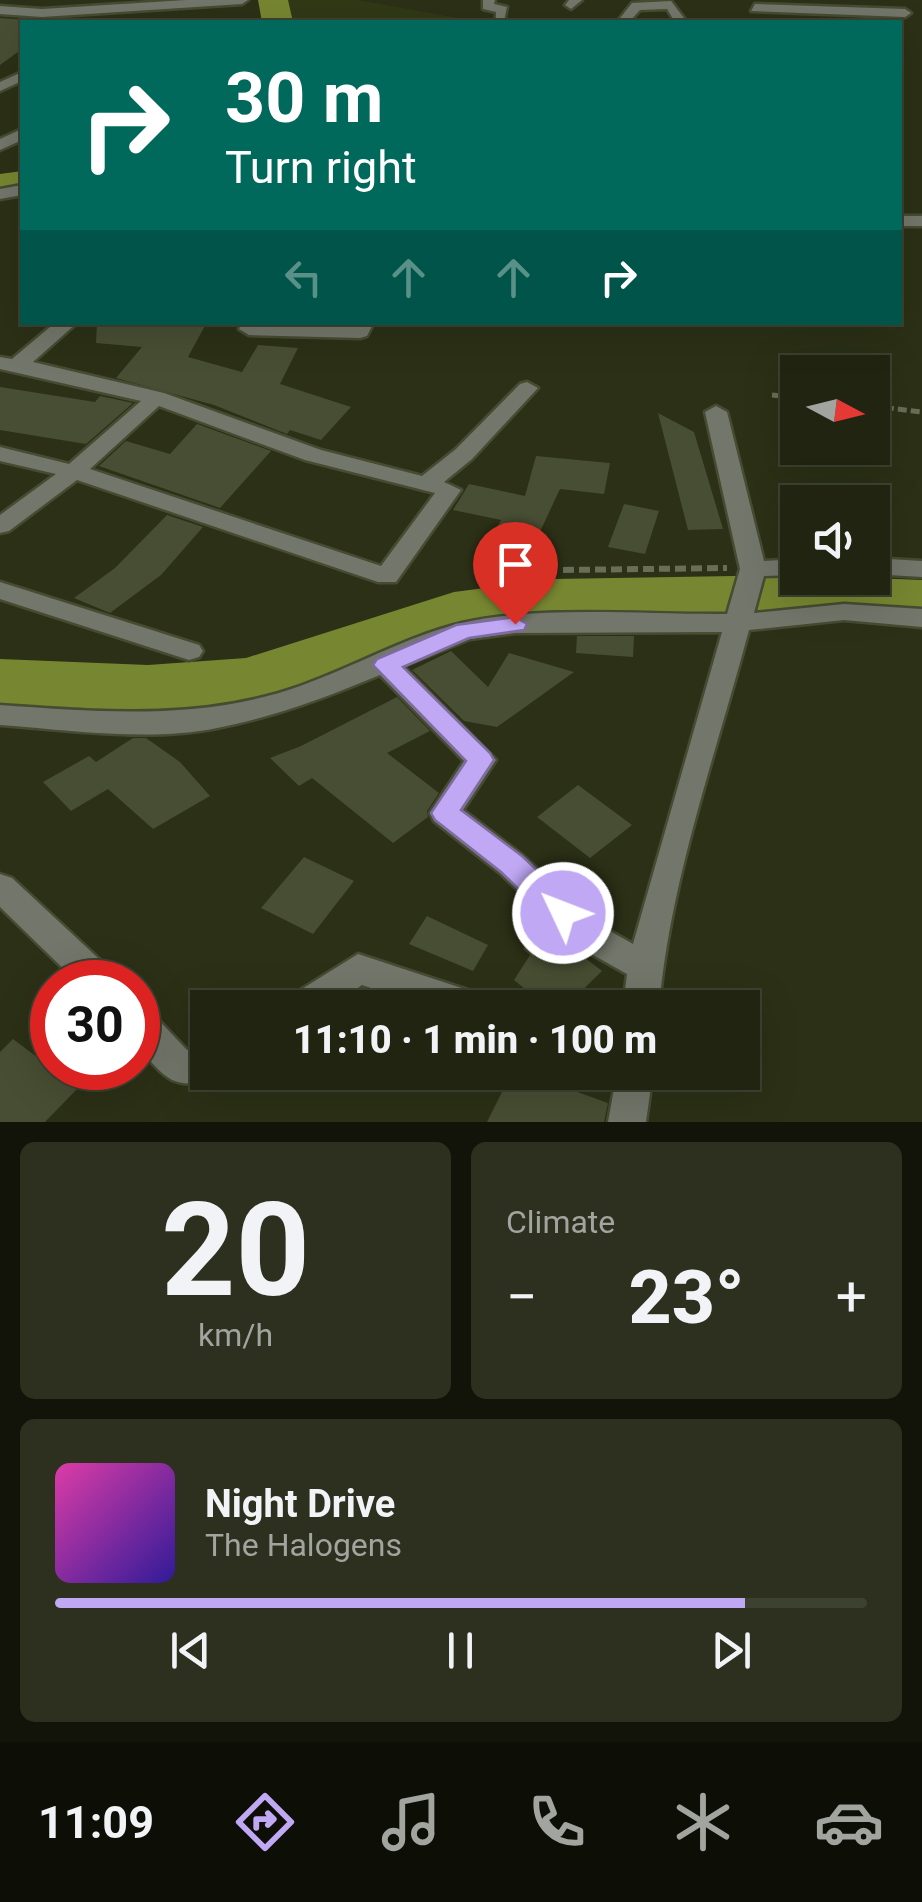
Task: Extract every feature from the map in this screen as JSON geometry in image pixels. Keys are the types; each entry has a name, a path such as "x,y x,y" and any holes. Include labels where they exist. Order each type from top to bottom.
{"street":[{"path":"0,10 86,17 242,0 238,17"},
{"path":"489,0 487,6 503,10 500,18"},
{"path":"625,20 636,6 652,4 671,6 680,20"},
{"path":"755,4 905,14"},
{"path":"8,365 65,325"},
{"path":"251,325 249,329 349,332 360,332 363,325"},
{"path":"0,454 76,470 270,540 387,576 449,490 313,455 156,398 8,365"},
{"path":"427,484 464,454 528,388"},
{"path":"0,526 76,470 156,398"},
{"path":"643,990 662,890 753,572 716,412"},
{"path":"890,567 922,569"},
{"path":"753,572 780,570"},
{"path":"0,590 189,651"},
{"path":"0,715 120,723 214,719 305,696 465,631 498,626 844,612 922,618"},
{"path":"386,665 481,760 445,813 511,864 589,936 645,967"},
{"path":"0,888 77,960"},
{"path":"328,990 358,969 422,990"},
{"path":"160,1047 180,1068 190,1067"},
{"path":"628,1122 632,1090"}],"path":[{"path":"772,395 780,396"},
{"path":"890,408 922,412"},
{"path":"563,570 676,566 753,572"}],"shaded area":[{"path":"284,0 358,0 470,20 282,20"}],"building":[{"path":"0,18 26,20 20,20 20,50 0,65"},
{"path":"97,325 205,325 188,357 242,372 258,345 298,348 280,384 351,407 321,440 290,430 287,434 214,405 116,378 142,347 96,343"},
{"path":"0,387 95,402 100,396 133,403 86,444 0,430"},
{"path":"658,413 694,432 723,529 688,530"},
{"path":"197,424 271,451 220,508 99,466 126,441 170,454"},
{"path":"536,456 610,463 604,494 560,489 538,536 497,528 501,520 453,510 469,484 525,496"},
{"path":"624,504 659,511 645,554 608,547"},
{"path":"167,515 203,527 161,575 110,613 74,598 115,568"},
{"path":"577,636 634,636 633,657 576,653"},
{"path":"451,651 488,687 509,653 574,672 497,727 464,721 412,670"},
{"path":"397,697 430,731 387,753 439,793 427,811 428,817 393,843 312,778 299,786 270,758"},
{"path":"133,738 146,738 180,762 210,796 153,829 108,789 71,811 43,782 89,756 96,762"},
{"path":"578,785 632,825 590,858 537,817"},
{"path":"304,857 354,881 313,934 261,908"},
{"path":"427,916 488,945 473,971 409,944"},
{"path":"546,928 602,971 582,990 526,990 514,980 530,955 523,949"},
{"path":"13,1039 30,1052 30,1090 76,1090 45,1122 0,1122 0,1052"},
{"path":"503,1090 572,1090 608,1103 604,1122 487,1122"}],"waterway":[{"path":"273,0 277,20"},
{"path":"0,186 20,183"},
{"path":"0,683 148,689 250,681 454,613 554,600 853,594 922,601"}],"route":[{"path":"515,624 465,631 386,665 481,760 445,813 511,864 563,913"}]}
